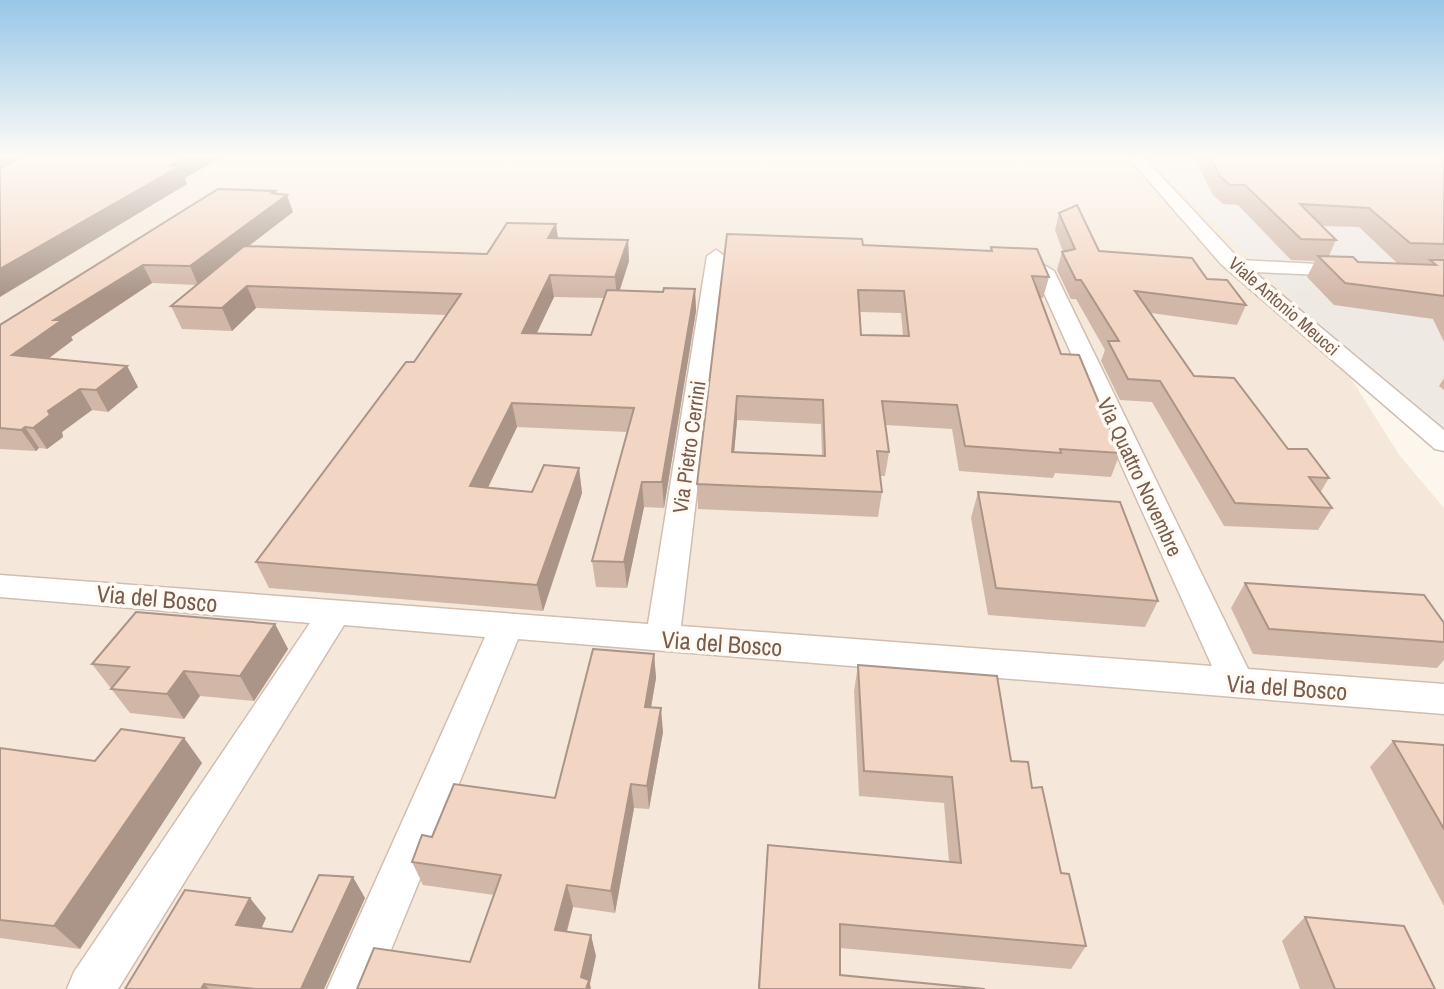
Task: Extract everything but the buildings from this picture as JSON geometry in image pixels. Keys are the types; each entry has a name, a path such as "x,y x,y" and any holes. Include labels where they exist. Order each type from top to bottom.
{"street":[{"name":"Viale Antonio Meucci","path":"1178,203 1235,265 1444,443"},
{"name":"Via Pietro Cerrini","path":"663,638 716,256"},
{"path":"1235,265 1360,271"},
{"name":"Via Quattro Novembre","path":"1044,271 1237,683"},
{"name":"Via del Bosco","path":"0,586 1444,699"},
{"path":"91,989 335,612"},
{"path":"351,989 507,625"}],"shaded area":[{"path":"0,203 1196,203 1316,323 1400,456 1444,508 1444,989 0,989"},
{"path":"1197,203 1444,203 1444,441 1316,323"}]}
